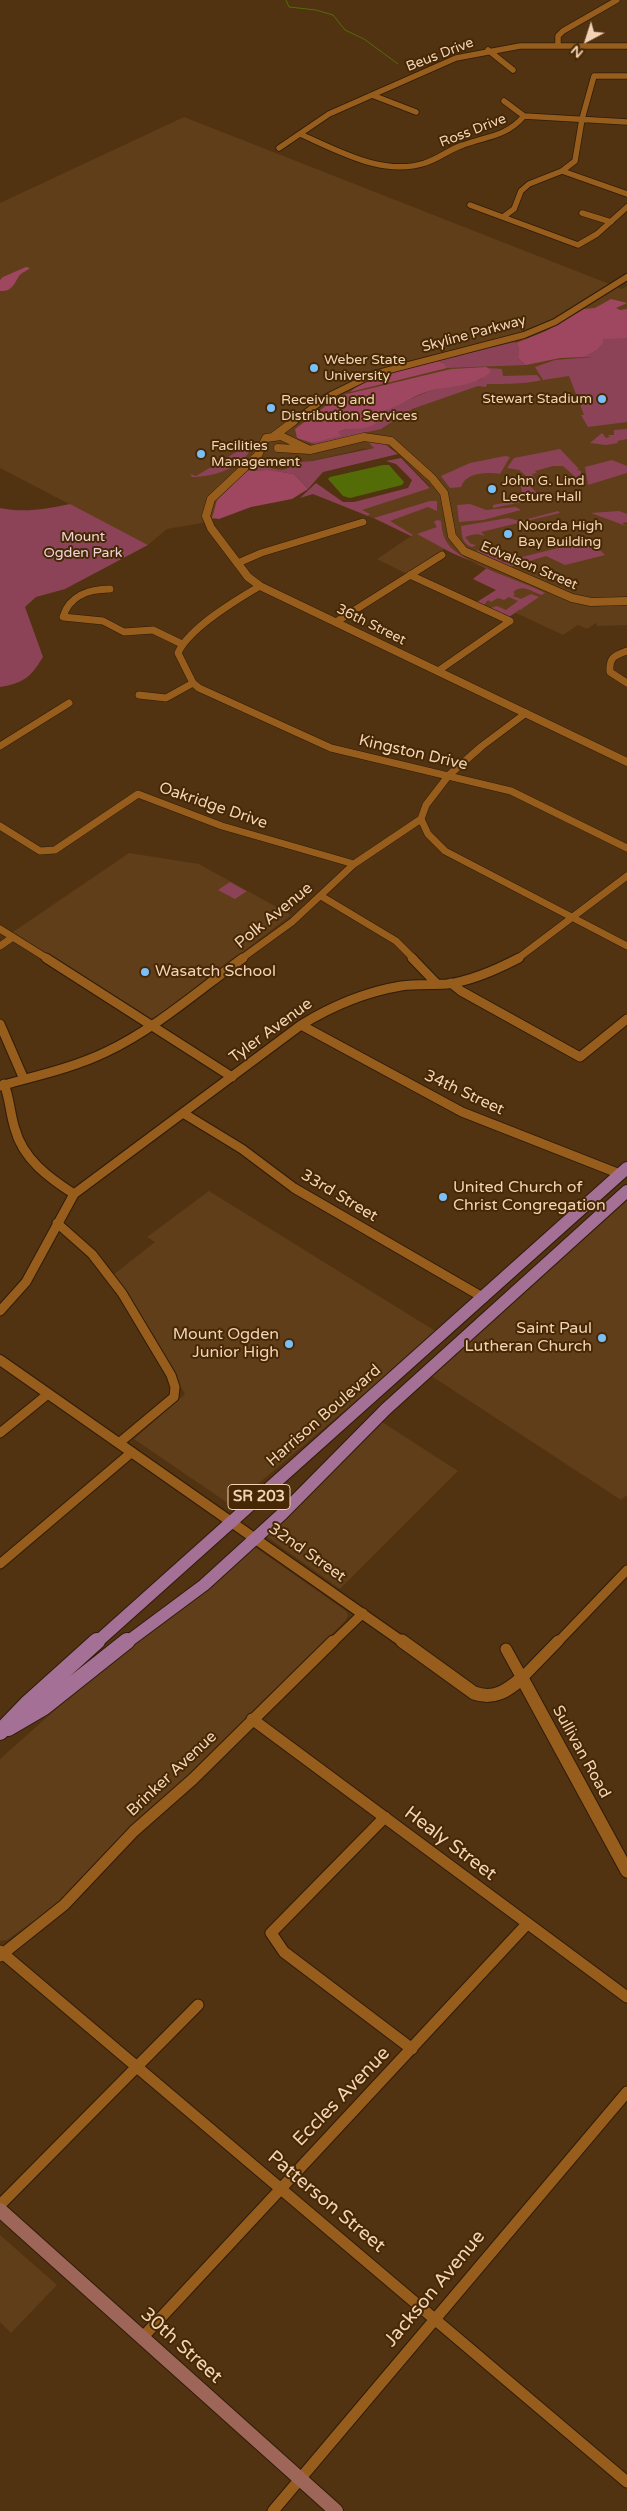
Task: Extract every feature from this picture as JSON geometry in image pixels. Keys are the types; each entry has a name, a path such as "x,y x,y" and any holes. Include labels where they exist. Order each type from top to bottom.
{"main road":[{"name":"Harrison Boulevard","path":"0,1731 27,1704 624,1172"},
{"name":"Harrison Boulevard","path":"0,1731 31,1716 56,1698 91,1668 193,1594 256,1538 386,1409 627,1191"},
{"name":"30th Street","path":"0,2210 336,2511"}],"street":[{"path":"558,45 558,36 563,31 617,0"},
{"name":"Beus Drive","path":"279,148 329,114 456,58 488,50 521,45 627,46"},
{"path":"488,50 513,70"},
{"path":"503,217 514,209 521,191 529,184 562,171 575,161 582,119 594,76 627,76"},
{"path":"372,95 416,112"},
{"path":"504,100 524,116"},
{"name":"Ross Drive","path":"300,134 377,164 402,167 426,163 460,146 502,135 516,127 524,116 627,122"},
{"path":"562,171 627,194"},
{"path":"470,205 578,245 611,222 627,207"},
{"path":"582,213 611,222"},
{"name":"Skyline Parkway","path":"264,443 266,438 274,436 327,397 374,374 490,346 547,326 627,277"},
{"name":"Skyline Parkway","path":"276,448 286,445 286,439 297,420"},
{"path":"274,436 286,439 310,450"},
{"name":"Edvalson Street","path":"276,448 310,450 364,437 391,441 437,483 444,493 452,536 464,551 572,598 591,602 627,602"},
{"path":"264,443 276,448"},
{"name":"36th Street","path":"264,443 258,454 218,491 207,506 206,516 211,528 248,577 260,586 627,762"},
{"name":"36th Street","path":"258,454 276,448"},
{"path":"238,563 261,553 363,522"},
{"path":"336,622 442,555"},
{"path":"410,575 510,621"},
{"path":"139,695 166,698 194,683 178,653 182,644 225,607 260,586"},
{"path":"110,590 97,589 75,598 63,616 103,621 124,632 153,630 182,644"},
{"path":"438,671 510,621"},
{"path":"627,651 613,656 609,662 610,672 627,683"},
{"name":"Kingston Drive","path":"194,683 199,688 332,748 512,791 627,848"},
{"path":"0,746 69,703"},
{"name":"Polk Avenue","path":"2,1085 73,1065 104,1053 132,1039 292,922 354,864 421,819 422,811 449,776 482,745 526,714"},
{"name":"Oakridge Drive","path":"48,852 55,850 138,794 222,826 354,864"},
{"path":"421,819 428,834 445,851 627,946"},
{"path":"0,826 40,851 48,852"},
{"name":"Tyler Avenue","path":"0,1311 26,1282 74,1194 301,1025 321,1012 367,994 417,984 451,983 511,963 574,918 627,876"},
{"path":"321,896 396,941 437,984"},
{"path":"0,929 232,1077"},
{"path":"0,946 13,937"},
{"path":"451,983 461,992 580,1057 627,1019"},
{"path":"0,1024 23,1078"},
{"name":"34th Street","path":"301,1025 462,1112 624,1172"},
{"path":"2,1085 8,1094 15,1130 27,1155 39,1168 74,1194"},
{"name":"33rd Street","path":"184,1113 242,1149 294,1188 484,1298"},
{"path":"57,1223 72,1233 112,1278 171,1375 175,1387 174,1397 120,1443"},
{"name":"32nd Street","path":"0,1360 481,1696 498,1696 522,1678"},
{"path":"0,1433 48,1394"},
{"path":"0,1564 132,1452"},
{"path":"522,1678 626,1574"},
{"name":"Brinker Avenue","path":"1,1953 64,1904 134,1831 193,1779 252,1719 363,1613"},
{"name":"Sullivan Road","path":"506,1649 627,1871"},
{"name":"Healy Street","path":"252,1719 627,1997"},
{"path":"385,1817 271,1933 284,1952 412,2049"},
{"name":"Eccles Avenue","path":"142,2338 279,2187 412,2049 527,1924"},
{"name":"Patterson Street","path":"1,1953 627,2482"},
{"path":"0,2205 198,2004"},
{"name":"Jackson Avenue","path":"272,2511 627,2092"}],"shaded area":[{"name":"Weber State University","path":"184,117 622,289 627,286 627,625 597,626 596,623 587,629 578,625 563,635 516,613 509,616 477,602 496,590 473,579 487,568 444,549 407,574 377,559 411,536 355,510 431,487 392,447 363,449 293,465 251,506 202,523 167,529 148,545 0,468 0,203"},
{"path":"26,267 30,268 20,275 12,287 0,291 0,280 3,277"},
{"path":"611,299 627,303 616,308 620,310 627,309 627,338 603,339 604,342 597,350 584,357 560,358 526,365 518,358 519,348 516,343 546,331 584,309 595,308"},
{"path":"435,361 444,363 447,368 350,392 379,376"},
{"path":"486,367 492,370 479,380 420,394 383,411 381,413 384,415 378,421 367,427 338,432 341,436 312,443 297,438 295,429 339,396 451,369"},
{"path":"389,465 404,482 402,485 350,498 343,496 328,479 330,477"},
{"path":"268,470 294,474 308,489 292,499 251,507 219,519 212,518 217,500 247,471"},
{"path":"129,853 199,864 291,915 153,1020 13,932"},
{"name":"Mount Ogden Junior High","path":"209,1191 437,1332 232,1506 134,1439 185,1394 122,1286 113,1275 155,1242 147,1237"},
{"path":"627,1199 627,1495 621,1500 430,1375"},
{"path":"379,1420 458,1471 340,1589 263,1534"},
{"path":"249,1543 346,1611 348,1615 346,1620 193,1774 124,1833 58,1904 7,1940 0,1941 0,1759 241,1544"},
{"path":"0,2235 57,2285 11,2333 0,2322"}],"green space":[{"name":"Stewart Stadium","path":"627,338 627,422 588,427 581,415 584,415 569,376 543,380 535,367 555,360 593,357 584,357 597,350 604,342 603,339"},
{"path":"515,342 519,348 518,358 526,365 447,368 444,363 435,361"},
{"path":"489,368 502,369 503,376 537,375 541,380 522,383 487,384 486,387 478,386 412,409 381,429 315,444 312,443 340,436 337,432 353,428 384,415 381,413 383,411 429,391 480,380 492,370"},
{"path":"627,429 627,439 617,441 618,443 606,445 590,443 602,433 606,438 610,437 608,435 614,435 614,430"},
{"path":"245,439 253,442 250,451 237,464 220,473 192,477 190,474 196,476 238,451 232,447 244,444 241,442"},
{"path":"366,440 383,443 398,454 323,472 308,489 294,474 268,470 247,471 253,466 280,470 289,467 293,463 374,448"},
{"path":"560,449 579,469 577,470 581,471 581,475 577,476 582,479 584,485 563,466 553,466 535,471 537,473 532,474 537,481 533,482 519,470 507,468 514,458"},
{"path":"505,456 510,457 500,474 483,473 472,476 467,478 461,487 450,488 441,476 470,463"},
{"path":"401,458 430,488 362,510 370,514 368,516 313,494 300,498 316,483 343,502 354,502 408,488 412,480 396,464 386,461"},
{"path":"612,460 627,466 627,473 588,485 585,467"},
{"path":"526,482 542,498 493,508 493,505 513,501 522,491 520,483"},
{"path":"430,501 437,501 437,511 428,507 390,521 413,535 411,536 374,518"},
{"name":"Mount Ogden Park","path":"70,504 148,545 65,589 36,597 25,607 43,657 35,670 26,678 0,687 0,508 44,509"},
{"path":"470,504 486,510 516,507 521,510 483,520 459,522 457,505"},
{"path":"558,511 560,513 481,532 485,536 475,534 465,537 471,544 476,545 472,547 464,542 462,536 461,526 508,518 520,521"},
{"path":"619,511 627,514 627,522 622,523 626,526 591,513"},
{"path":"437,520 441,521 443,533 448,544 455,551 473,562 417,534 437,527 434,522"},
{"path":"583,539 592,542 605,555 565,565 546,556 510,567 476,551 483,550 497,557 502,562 578,543 577,540"},
{"path":"487,568 545,593 541,595 524,588 513,592 515,594 513,596 521,599 531,594 539,597 520,610 517,609 519,610 509,617 490,608 497,606 506,610 518,601 509,597 504,600 498,598 491,602 488,600 484,605 477,602 496,590 473,579"},
{"path":"230,882 247,891 235,899 218,890"}],"waterway":[{"path":"286,0 289,7 316,10 333,15 345,30 364,39 398,64"}],"place":[{"name":"Weber State University","path":"314,368"},
{"name":"Stewart Stadium","path":"602,399"},
{"name":"Receiving and Distribution Services","path":"271,408"},
{"name":"Facilities Management","path":"201,454"},
{"name":"John G. Lind Lecture Hall","path":"492,489"},
{"name":"Noorda High Bay Building","path":"508,534"},
{"name":"Wasatch School","path":"145,972"},
{"name":"United Church of Christ Congregation","path":"443,1197"},
{"name":"Saint Paul Lutheran Church","path":"602,1338"},
{"name":"Mount Ogden Junior High","path":"289,1344"}]}
